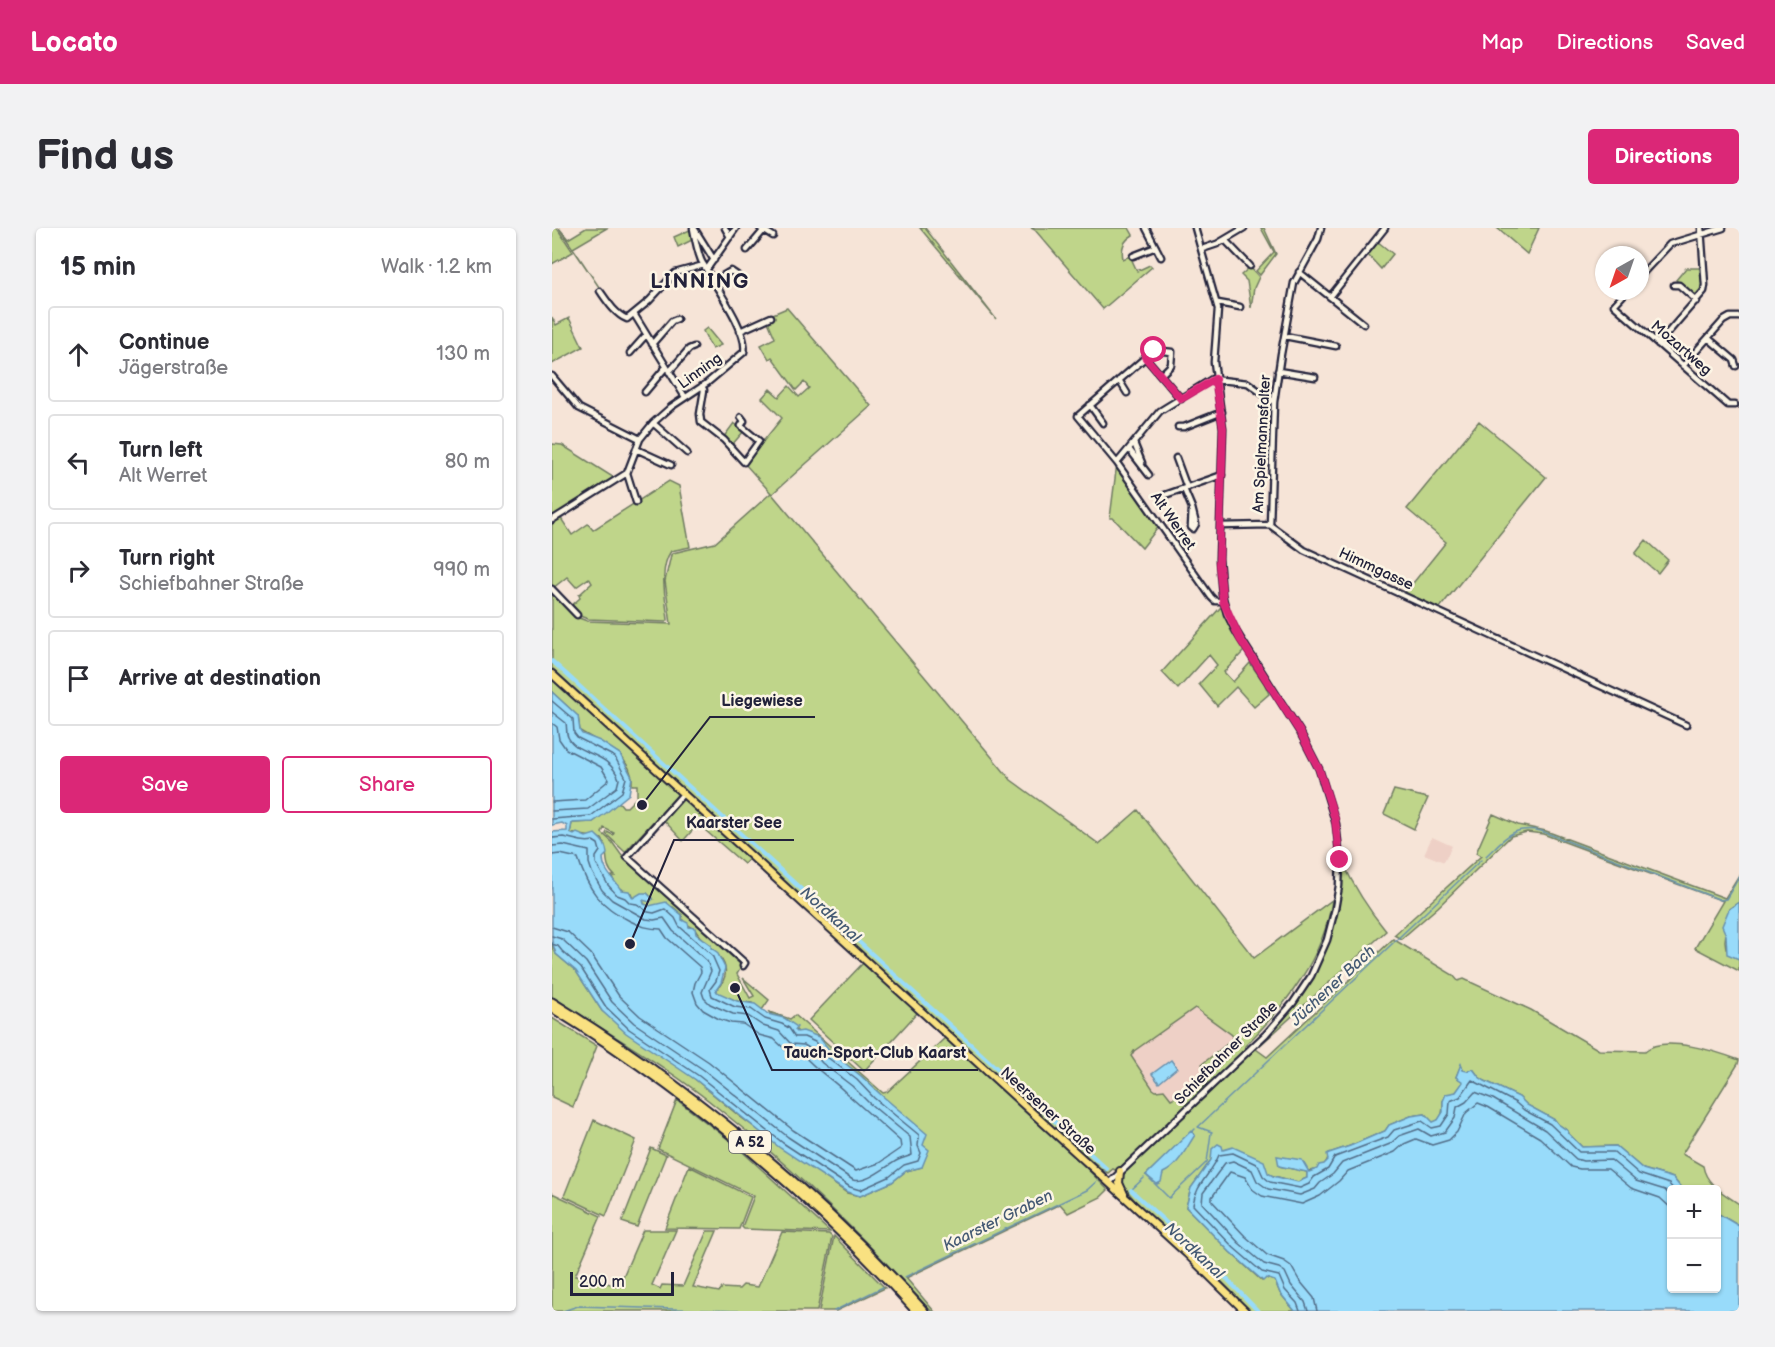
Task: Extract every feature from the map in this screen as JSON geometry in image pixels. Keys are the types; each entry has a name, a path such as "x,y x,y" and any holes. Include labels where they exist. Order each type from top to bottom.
{"highway":[{"name":"A 52","path":"552,1002 631,1052 740,1134 817,1201 884,1266 924,1311"},
{"name":"A 52","path":"552,1008 607,1042 676,1091 736,1138 812,1205 880,1271 916,1311"}],"main road":[{"name":"Neersener Straße","path":"552,674 1109,1183 1245,1311"},
{"path":"1120,1172 1120,1186 1129,1202"}],"street":[{"path":"693,228 714,260"},
{"path":"693,228 697,249 705,267 740,331 771,317"},
{"path":"724,228 730,237"},
{"path":"600,291 611,307 623,318 628,319 675,273 705,267 714,260 735,228"},
{"path":"1146,228 1161,257"},
{"name":"Schiefbahner Straße","path":"1109,1183 1259,1041 1287,1011 1306,985 1329,934 1335,909 1340,860 1336,824 1324,784 1306,742 1240,639 1223,601 1219,575 1222,412 1215,379 1218,303 1195,228"},
{"path":"1202,249 1225,240 1235,230 1244,228"},
{"name":"Am Spielmannsfalter","path":"1269,525 1274,402 1284,336 1293,288 1318,239 1321,228"},
{"path":"1330,297 1385,228"},
{"path":"1649,266 1668,245 1702,231 1723,228"},
{"path":"747,250 762,229 773,236"},
{"path":"1658,344 1696,301 1705,287 1702,231"},
{"path":"1231,236 1239,254"},
{"path":"1225,240 1250,266"},
{"path":"1133,256 1156,248"},
{"path":"714,281 731,271 737,275"},
{"path":"1299,273 1364,324"},
{"path":"1674,285 1679,285 1696,301"},
{"name":"Mozartweg","path":"1619,300 1614,305 1728,405 1735,405"},
{"path":"1218,303 1240,307"},
{"path":"634,314 685,397"},
{"path":"1683,366 1726,319 1739,317"},
{"path":"652,344 672,321 677,319"},
{"name":"Linning","path":"627,473 640,439 653,423 743,354 745,345 740,331"},
{"path":"630,353 646,335"},
{"path":"1284,336 1336,346"},
{"path":"1708,338 1734,360 1736,366"},
{"path":"645,392 689,349 694,347"},
{"path":"1103,423 1090,405 1154,350 1171,351 1171,365 1161,375"},
{"path":"1145,357 1181,399"},
{"path":"1278,371 1315,377"},
{"path":"552,376 579,408 640,439"},
{"path":"1117,463 1158,413 1215,379 1248,383 1274,402"},
{"path":"1119,380 1127,393"},
{"path":"702,386 704,390 700,411 701,422 724,440 744,462 759,441 741,426 744,421 741,417"},
{"name":"Alt Werret","path":"1090,405 1078,416 1117,463 1211,597 1215,601 1223,601"},
{"path":"1178,428 1222,412"},
{"path":"653,423 687,453"},
{"path":"1129,449 1147,473 1134,443"},
{"path":"636,449 671,465"},
{"path":"1176,459 1192,508"},
{"path":"552,520 627,473 636,502"},
{"path":"1165,495 1222,475"},
{"path":"1220,526 1269,525"},
{"name":"Himmgasse","path":"1269,525 1304,550 1686,725"},
{"path":"552,589 578,615"},
{"path":"683,794 627,856 741,959 745,963 743,966"}],"shaded area":[{"path":"1432,837 1452,846 1444,862 1424,854"},
{"path":"1195,1008 1232,1035 1232,1040 1202,1064 1206,1069 1201,1075 1171,1099 1153,1089 1131,1056 1134,1051"}],"green space":[{"path":"552,228 557,228 573,252 552,264"},
{"path":"559,228 568,239 586,228 607,228 573,248 599,287"},
{"path":"920,228 925,228 996,319"},
{"path":"1031,228 1129,228 1133,235 1123,245 1123,259 1130,256 1137,271 1150,265 1152,267 1103,309"},
{"path":"1261,228 1264,228 1276,254 1260,275 1256,271 1274,252"},
{"path":"1497,228 1539,228 1527,254"},
{"path":"692,229 694,239 678,247 674,237"},
{"path":"1377,241 1393,254 1381,269 1367,254"},
{"path":"1250,267 1259,277 1254,288 1251,308 1247,281 1241,275"},
{"path":"1686,268 1702,268 1703,288 1699,295 1694,295 1676,280"},
{"path":"787,308 871,406 772,494 1011,780 1099,844 1138,810 1254,958 1332,900 1321,942 1312,961 1288,998 1245,1046 1244,1052 1117,1171 1113,1169 1108,1173 1104,1171 1054,1128 552,668 552,590 579,618 587,621 671,624 665,581 671,555 715,543 771,493 745,464 782,418 762,398 770,389 779,397 789,386 799,397 809,388 804,382 796,390 772,357 769,359 761,345 775,338 766,317","holes":["1195,1008 1232,1035 1232,1040 1202,1064 1206,1069 1179,1095 1171,1099 1164,1090 1153,1089 1131,1056 1134,1051"]},
{"path":"552,317 556,325 569,318 583,347 552,364"},
{"path":"707,328 721,345 712,349 703,331"},
{"path":"1479,421 1546,477 1438,610 1405,593 1446,542 1407,509"},
{"path":"734,423 744,431 731,446 723,438"},
{"path":"552,444 562,445 616,479 560,517 572,535 588,524 593,530 669,481 679,486 690,547 671,551 667,559 664,576 668,620 666,622 588,619 580,616 571,606 592,583 589,578 576,587 567,577 552,587"},
{"path":"1117,463 1160,525 1142,548 1113,518 1110,518"},
{"path":"1646,540 1668,560 1658,573 1635,554"},
{"path":"1221,607 1231,631 1244,651 1224,672 1233,682 1250,663 1269,694 1254,707 1236,687 1217,706 1199,684 1217,665 1209,655 1178,689 1162,672"},
{"path":"552,679 750,858 744,864 698,824 683,841 659,815 625,852 606,834 607,832 613,835 614,833 604,828 602,833 622,856 742,966 737,974 750,998 754,996 743,978 769,1000 762,1010 752,1003 737,1001 717,993 716,990 724,980 726,971 723,962 695,929 683,922 682,915 673,907 652,907 644,904 643,900 653,899 647,893 633,898 631,893 618,888 612,876 615,876 607,863 606,848 602,839 570,833 572,823 593,822 619,802 623,807 627,807 637,797 637,785 632,785 629,768 620,754 580,731 578,716 552,692"},
{"path":"1394,790 1428,798 1414,829 1384,814"},
{"path":"1493,814 1518,825 1546,831 1725,898 1739,875 1739,902 1729,909 1725,941 1726,949 1739,959 1739,971 1695,948 1723,901 1543,834 1527,832 1511,836 1438,907 1401,939 1394,935 1481,856 1476,853"},
{"path":"1342,861 1362,898 1386,931 1256,1049 1267,1057 1393,939 1453,975 1458,981 1464,979 1531,1010 1599,1050 1645,1051 1653,1046 1677,1044 1705,1049 1739,1060 1682,1154 1703,1166 1713,1185 1679,1185 1673,1178 1643,1169 1616,1146 1582,1147 1555,1120 1527,1105 1519,1097 1485,1081 1473,1069 1463,1070 1461,1065 1456,1077 1464,1082 1456,1092 1443,1101 1442,1114 1439,1119 1433,1123 1425,1114 1411,1116 1389,1125 1385,1131 1329,1153 1322,1167 1309,1171 1296,1170 1307,1172 1307,1178 1298,1182 1211,1160 1191,1188 1186,1207 1262,1281 1266,1278 1275,1281 1280,1293 1295,1311 1251,1311 1138,1204 1125,1187 1121,1175 1254,1050 1296,1003 1315,974 1332,933 1341,888","holes":["1191,1132 1194,1135 1183,1153 1163,1173 1161,1178 1146,1175"]},
{"path":"552,942 556,954 576,971 602,1011 696,1080 739,1116 847,1193 860,1196 892,1182 906,1171 922,1167 923,1145 879,1093 830,1052 819,1037 798,1032 784,1018 771,1015 769,1012 790,1019 795,1015 883,1093 887,1092 946,1037 1064,1145 1108,1190 1101,1197 1068,1213 1060,1204 906,1278 934,1311 931,1311 831,1207 751,1135 682,1081 552,997"},
{"path":"864,962 918,1012 864,1071 809,1020"},
{"path":"552,1018 597,1046 573,1107 552,1097"},
{"path":"677,1100 734,1144 830,1232 744,1229 742,1227 754,1196 658,1149"},
{"path":"594,1120 636,1140 606,1216 564,1196"},
{"path":"651,1148 666,1155 637,1227 622,1222"},
{"path":"689,1166 751,1197 739,1229 665,1228"},
{"path":"1721,1192 1739,1204 1739,1226 1721,1215"},
{"path":"552,1193 601,1216 575,1276 619,1286 643,1230 676,1230 652,1285 660,1289 662,1285 683,1286 707,1231 717,1231 693,1287 719,1292 722,1288 739,1289 743,1285 758,1287 782,1232 829,1234 832,1237 817,1311 552,1311"},
{"path":"834,1236 885,1288 836,1311 819,1311"}],"water":[{"path":"552,692 578,716 582,734 600,741 620,754 632,777 629,794 593,822 572,823 570,833 586,837 595,834 606,847 607,854 603,858 605,867 621,890 629,891 633,898 641,893 647,893 653,899 650,902 643,900 644,904 649,906 666,902 682,915 682,920 688,923 689,927 695,928 696,934 711,945 725,968 717,992 737,1001 755,1004 768,1014 784,1018 797,1027 795,1030 797,1032 803,1031 819,1037 831,1052 927,1134 923,1145 929,1150 922,1167 906,1171 892,1182 860,1196 847,1192 780,1148 696,1080 626,1033 602,1011 576,971 556,954 552,941 552,832 567,831 567,826 562,823 552,825"},
{"path":"1739,902 1739,959 1727,954 1726,935 1722,926 1729,909"},
{"path":"1171,1060 1177,1068 1159,1083 1152,1074"},
{"path":"1461,1064 1463,1070 1473,1069 1485,1081 1519,1097 1527,1105 1555,1120 1582,1147 1616,1146 1643,1169 1673,1178 1679,1185 1667,1185 1667,1293 1721,1293 1721,1215 1739,1226 1739,1311 1295,1311 1280,1293 1275,1281 1266,1278 1263,1281 1230,1252 1186,1207 1191,1188 1211,1160 1212,1149 1218,1144 1223,1150 1233,1147 1264,1161 1268,1173 1273,1176 1298,1182 1307,1178 1307,1172 1279,1166 1277,1156 1302,1160 1309,1172 1328,1160 1327,1154 1385,1131 1389,1125 1411,1116 1425,1114 1433,1122 1438,1120 1443,1112 1443,1101 1446,1094 1456,1092 1463,1082 1456,1077"},
{"path":"1191,1131 1195,1135 1185,1151 1173,1166 1163,1173 1161,1182 1157,1184 1146,1175"}],"waterway":[{"name":"Nordkanal","path":"552,661 1107,1169"},
{"name":"Jüchener Bach","path":"1486,856 1510,834 1531,830 1541,831 1721,900 1726,899 1739,877"},
{"name":"Jüchener Bach","path":"1212,1132 1198,1127 1481,860"},
{"name":"Jüchener Bach","path":"1192,1132 1195,1129"},
{"path":"1146,1175 1169,1198 1207,1162 1211,1133"},
{"name":"Jüchener Bach","path":"1131,1190 1144,1178"},
{"name":"Kaarster Graben","path":"905,1277 1087,1190 1097,1181"},
{"name":"Nordkanal","path":"1131,1190 1224,1276 1258,1311"},
{"name":"Kaarster Graben","path":"834,1311 883,1287"},
{"name":"Kaarster Graben","path":"563,1311 578,1306 739,1311"}],"place":[{"name":"Liegewiese","path":"642,805"},
{"name":"Kaarster See","path":"630,944"},
{"name":"Tauch-Sport-Club Kaarst","path":"735,988"}],"district":[{"name":"LINNING","path":"700,281"}],"route":[{"path":"1154,350 1145,357 1181,399 1215,379 1223,428 1219,565 1223,601 1240,639 1300,732 1319,769 1335,819 1340,860"}]}
